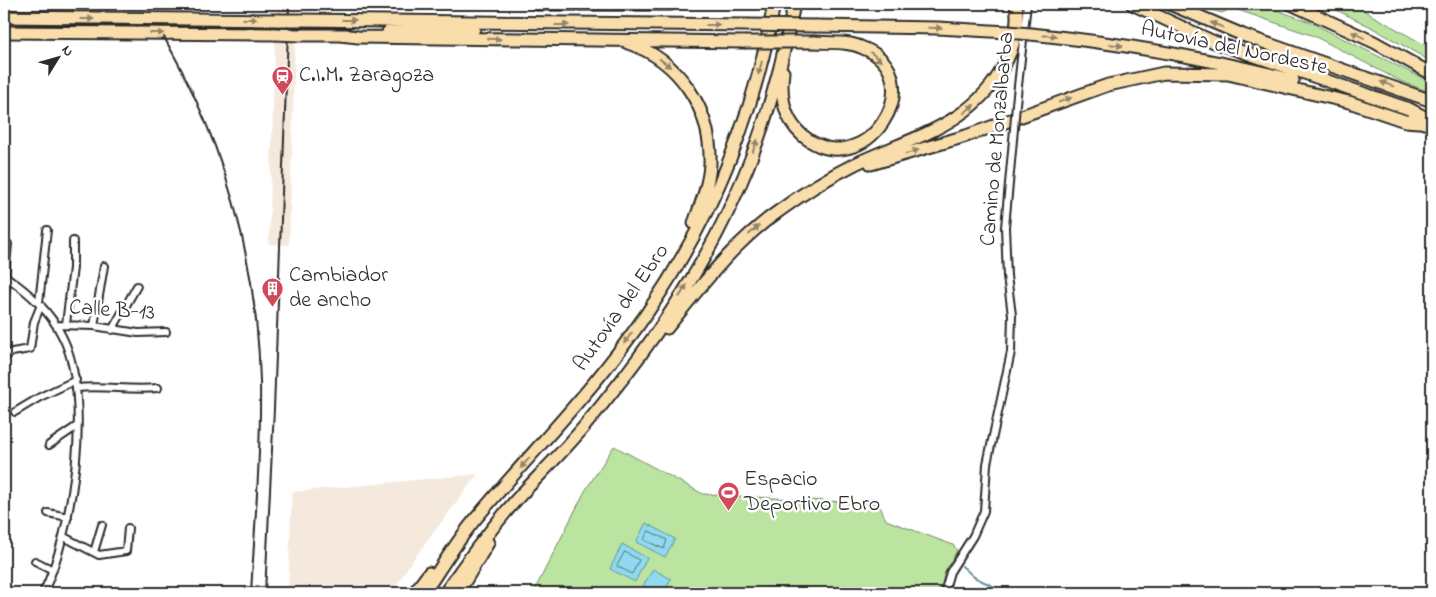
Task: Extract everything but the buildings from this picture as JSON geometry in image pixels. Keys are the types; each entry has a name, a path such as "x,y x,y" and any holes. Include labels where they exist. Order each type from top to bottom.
{"highway":[{"path":"537,4 582,6 671,4"},
{"name":"Autovía del Ebro","path":"424,593 472,523 603,372 656,298 689,247 715,196 746,120 774,4"},
{"path":"340,35 358,37 744,42 814,42 849,44 862,47 874,54 886,68 893,88 891,108 881,128 864,141 841,148 818,144 801,134 787,114 782,83 795,4"},
{"name":"Autovía del Ebro","path":"445,593 481,542 582,429 660,329 690,280 731,206 762,128 795,4"},
{"path":"582,429 624,384 728,255 762,223 816,186 854,164 936,129 973,106 993,85 1008,57 1016,29 1016,4"},
{"path":"1132,4 1214,42 1400,106 1432,121"},
{"path":"1170,4 1243,35 1432,101"},
{"name":"Autovía del Nordeste","path":"1291,4 1366,38 1432,74"},
{"name":"Autovía del Nordeste","path":"4,17 816,26 938,28 1008,32 1096,42 1218,62 1347,95 1418,122 1432,125"},
{"path":"4,32 340,35 410,29 498,29 513,24"},
{"path":"616,40 641,48 655,55 680,76 698,105 708,140 710,165 699,210 656,298"},
{"path":"816,186 862,167 966,136 1108,85 1164,73 1228,74 1349,102 1405,121 1418,122"},
{"path":"458,593 486,546 554,460"},
{"path":"414,593 443,553 462,531 472,523"}],"street":[{"name":"Camino de Monzalbarba","path":"944,593 950,572 973,536 984,511 987,464 1012,352 1012,315 1007,276 1005,227 1027,4"},
{"path":"5,357 12,352 30,349 34,322 40,304 47,230"},
{"path":"66,324 73,268 73,241"},
{"path":"4,306 8,244"},
{"path":"94,326 104,266"},
{"path":"5,276 40,304 56,325 72,362 76,380 77,426 72,497 64,537 46,592"},
{"path":"112,330 137,286"},
{"name":"Calle B-13","path":"56,325 94,326 138,333 166,332"},
{"path":"15,412 40,397 76,380"},
{"path":"77,388 96,386 138,390 158,388"},
{"path":"49,445 77,426"},
{"path":"48,513 68,517"},
{"path":"94,552 102,525"},
{"path":"64,537 99,555 126,551 128,528"},
{"path":"35,561 53,570"}],"shaded area":[{"name":"C.I.M. Zaragoza","path":"276,4 296,4 289,245 269,244"},
{"path":"478,474 409,565 392,593 288,593 292,492"}],"green space":[{"path":"1190,4 1260,4 1310,22 1432,83 1432,93 1398,80 1314,36 1232,8 1222,13"},
{"path":"1324,4 1352,4 1432,49 1432,62 1369,26"},
{"name":"Espacio Deportivo Ebro","path":"614,446 703,494 879,504 886,520 953,545 957,550 946,572 941,593 533,593 585,491"}],"water":[{"path":"646,523 675,539 665,557 636,542"},
{"path":"622,544 647,558 635,582 610,569"},
{"path":"653,569 671,579 663,593 656,593 643,586"}],"waterway":[{"path":"962,566 974,577 1007,593"}],"railway":[{"path":"265,593 274,409 289,4"},
{"path":"164,37 204,118 220,160 244,246 252,291 260,381 260,434 251,593"}],"place":[{"name":"C.I.M. Zaragoza","path":"283,95"},
{"name":"Cambiador de ancho","path":"273,308"},
{"name":"Espacio Deportivo Ebro","path":"728,512"}]}
